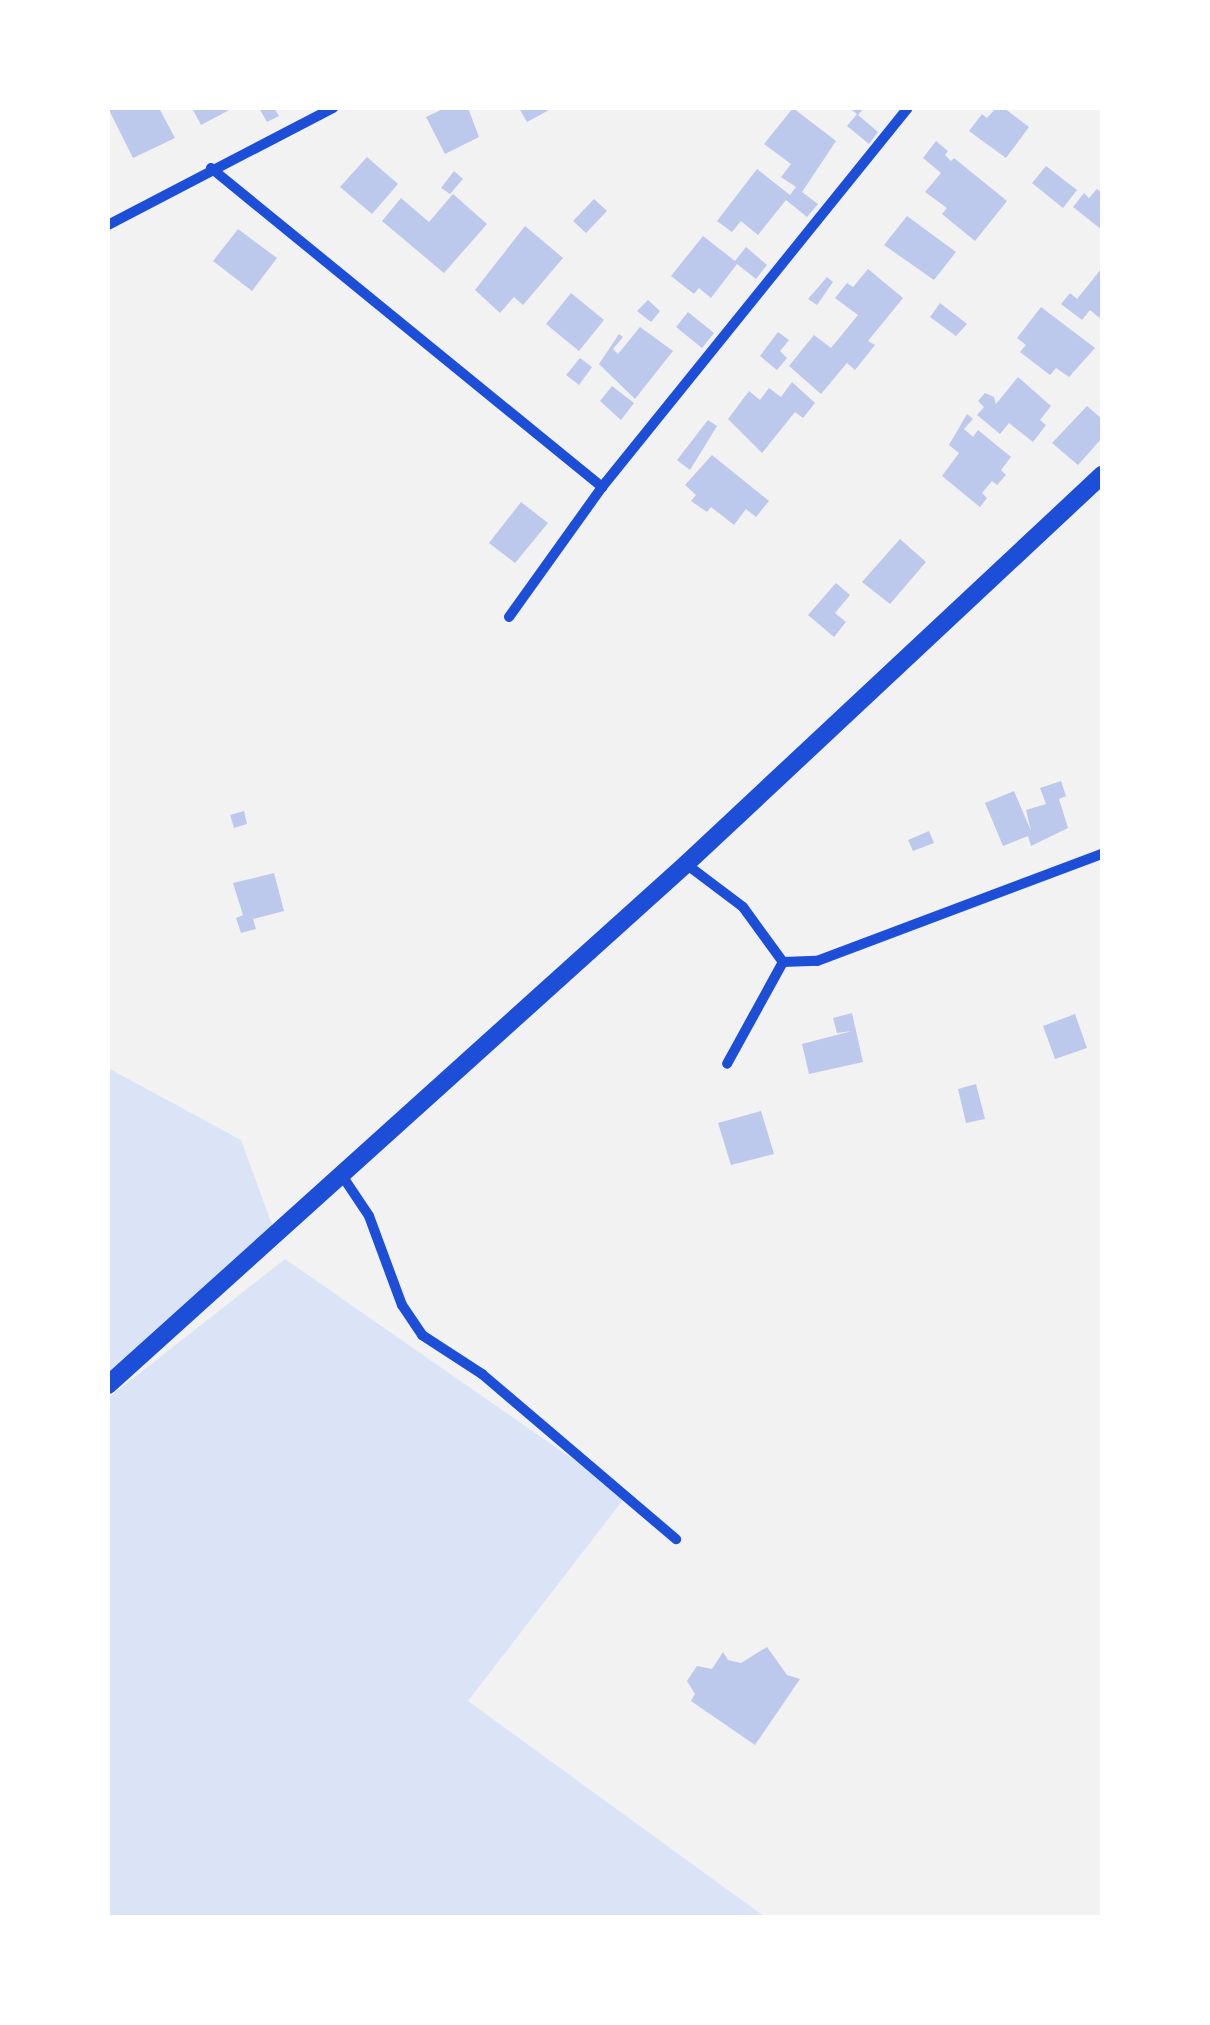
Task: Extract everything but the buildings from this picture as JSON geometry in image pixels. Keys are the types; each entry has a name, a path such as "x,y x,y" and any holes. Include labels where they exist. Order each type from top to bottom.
{"street":[{"path":"108,225 332,108"},
{"path":"509,617 602,487 908,108"},
{"path":"212,168 602,487"},
{"path":"108,1385 686,864 1102,475"},
{"path":"783,962 817,961 1102,854"},
{"path":"686,864 742,907 783,962"},
{"path":"727,1064 783,962"},
{"path":"340,1174 369,1216 402,1305 422,1336 482,1374 676,1539"}],"shaded area":[{"path":"108,1068 241,1140 275,1233 108,1382"},
{"path":"285,1259 626,1496 468,1701 765,1917 108,1918 108,1398"}]}
